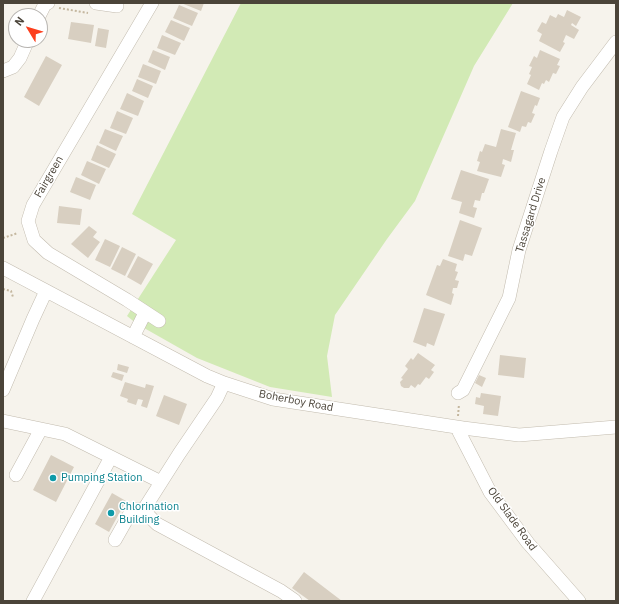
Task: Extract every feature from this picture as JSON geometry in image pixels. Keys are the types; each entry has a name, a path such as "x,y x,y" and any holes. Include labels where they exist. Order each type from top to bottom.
{"street":[{"name":"Fairgreen","path":"152,3 33,205 28,221 34,240 48,253 159,321"},
{"path":"44,8 45,4 53,5"},
{"path":"95,8 117,6"},
{"name":"Tassagard Drive","path":"458,393 464,390 509,298 519,250 563,116 582,87 616,42"},
{"path":"3,71 13,67 20,58 24,48"},
{"name":"Boherboy Road","path":"3,268 207,376 224,383 273,398 457,428 519,435 616,427"},
{"path":"3,390 46,291"},
{"path":"133,337 145,313"},
{"path":"224,383 217,398 146,506 148,515 157,524 281,591 295,601"},
{"path":"3,421 65,434 161,482"},
{"name":"Old Slade Road","path":"457,428 490,492 528,543 579,601"},
{"path":"16,475 41,429"},
{"path":"33,601 111,457"},
{"path":"115,540 132,510 147,509"}],"path":[{"path":"53,5 95,8"},
{"path":"3,238 18,233"},
{"path":"3,289 11,291 13,297"},
{"path":"457,428 460,400 458,393"}],"green space":[{"path":"241,3 513,3 474,66 415,201 335,315 327,356 332,397 270,387 197,358 137,324 127,316 176,240 132,214"}],"building":[{"path":"181,3 204,3 201,11"},
{"path":"179,5 198,13 192,26 173,18"},
{"path":"567,10 581,17 576,26 572,23 571,25 579,30 574,39 566,35 563,42 565,43 560,52 539,41 542,34 537,31 542,22 546,24 550,15 556,18 558,14 564,17"},
{"path":"171,20 190,28 184,41 165,32"},
{"path":"71,22 94,25 91,43 68,39"},
{"path":"98,28 109,30 106,48 95,46"},
{"path":"162,35 181,43 175,55 157,48"},
{"path":"153,50 170,57 165,70 148,62"},
{"path":"540,50 560,59 557,65 560,66 556,74 553,73 549,82 546,80 544,84 542,83 539,90 527,84 531,75 529,74 532,67 529,66 534,56 537,58"},
{"path":"46,56 62,65 39,106 24,97"},
{"path":"143,64 161,71 156,84 138,77"},
{"path":"137,79 153,86 148,98 132,91"},
{"path":"521,91 540,98 532,113 535,114 531,123 528,122 526,127 522,126 520,132 508,127"},
{"path":"127,93 144,101 138,116 120,109"},
{"path":"117,111 133,118 126,134 110,128"},
{"path":"105,129 123,136 116,151 99,143"},
{"path":"501,129 516,133 511,150 514,150 511,162 503,159 502,164 505,165 501,177 477,171 480,162 477,161 480,151 482,152 485,144 496,147"},
{"path":"97,145 116,154 109,168 91,160"},
{"path":"87,161 106,169 99,184 81,175"},
{"path":"461,170 489,179 480,201 475,200 473,207 477,208 474,218 459,213 462,202 451,199"},
{"path":"76,177 96,185 90,200 70,192"},
{"path":"59,206 82,209 80,225 57,223"},
{"path":"460,220 482,228 472,256 465,254 463,261 448,256"},
{"path":"89,226 97,232 93,237 100,242 88,258 71,244"},
{"path":"105,239 120,246 110,267 95,260"},
{"path":"122,247 136,254 125,276 111,269"},
{"path":"138,256 153,264 141,285 127,277"},
{"path":"443,259 457,264 455,271 458,272 455,280 459,281 457,288 453,288 452,293 454,294 451,305 426,295 437,265 440,266"},
{"path":"424,308 445,314 434,346 427,343 426,347 413,342"},
{"path":"418,353 435,365 431,370 434,372 429,379 426,377 420,385 418,384 415,388 411,385 409,388 404,388 401,386 400,382 403,379 401,378 408,369 405,366 411,358 413,360"},
{"path":"500,355 526,358 524,378 498,375"},
{"path":"118,364 129,367 127,373 117,370"},
{"path":"113,372 124,375 122,381 111,377"},
{"path":"479,375 486,378 482,387 475,383"},
{"path":"125,382 145,388 146,384 154,386 147,408 141,406 143,400 138,399 136,405 127,402 128,399 120,396"},
{"path":"481,393 501,396 498,416 483,414 484,406 475,404 476,397 480,398"},
{"path":"164,395 187,404 179,425 156,416"},
{"name":"Pumping Station","path":"51,455 74,467 56,502 33,490"},
{"name":"Chlorination Building","path":"112,493 126,501 109,532 95,524"},
{"path":"304,572 342,601 310,601 292,588"}],"place":[{"name":"Pumping Station","path":"53,478"},
{"name":"Chlorination Building","path":"111,513"}]}
